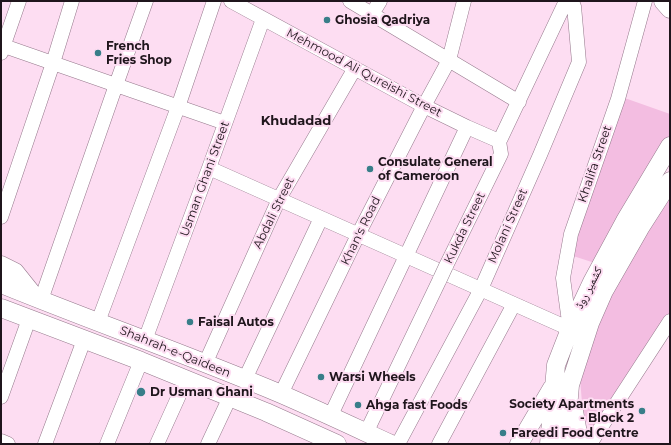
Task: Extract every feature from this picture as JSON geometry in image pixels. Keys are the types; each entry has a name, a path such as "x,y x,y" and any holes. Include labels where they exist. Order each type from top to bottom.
{"main road":[{"path":"663,1 670,9"},
{"name":"کشمیر روڈ","path":"564,444 562,384 556,365 570,329 592,282 625,221 670,146"},
{"name":"کشمیر روڈ","path":"549,444 562,384 604,291 640,228 670,181"},
{"path":"1,265 15,272 38,299"},
{"name":"Shahrah-e-Qaideen","path":"1,284 281,394 391,444"},
{"name":"Shahrah-e-Qaideen","path":"1,308 141,361 266,412 316,440 337,444"},
{"path":"519,444 562,384"},
{"path":"562,384 580,444"}],"street":[{"path":"19,1 2,50 53,63 225,123"},
{"path":"1,217 53,63 72,1"},
{"path":"38,299 146,1"},
{"path":"98,322 178,107 214,1"},
{"name":"Mehmood Ali Qureishi Street","path":"231,1 424,106 499,141"},
{"path":"350,1 519,102"},
{"path":"372,14 380,1"},
{"name":"Khan's Road","path":"281,394 358,235 449,60 464,1"},
{"name":"Kukda Street","path":"366,433 501,154 499,141 502,138 566,1"},
{"name":"Molani Street","path":"398,444 480,289 540,156 579,62 574,6 566,1"},
{"name":"Khalifa Street","path":"570,329 563,278 571,234 618,99 645,1"},
{"name":"Usman Ghani Street","path":"145,340 263,18"},
{"name":"Abdali Street","path":"205,364 279,199 355,68"},
{"path":"330,417 467,127"},
{"path":"209,168 570,329"},
{"path":"244,379 321,218"},
{"path":"439,444 514,304"},
{"path":"1,397 29,319"},
{"path":"590,444 668,327"},
{"path":"45,444 84,340"},
{"path":"107,444 141,361"},
{"path":"157,444 186,380"},
{"path":"208,444 230,398"},
{"path":"1,441 8,444"}],"shaded area":[{"path":"619,96 670,114 670,146 601,265 567,254"},
{"path":"670,181 670,321 596,435 586,421 582,403 580,378 590,323"}],"place":[{"name":"Ghosia Qadriya","path":"327,20"},
{"name":"French Fries Shop","path":"98,53"},
{"name":"Consulate General of Cameroon","path":"370,169"},
{"name":"Faisal Autos","path":"190,322"},
{"name":"Warsi Wheels","path":"321,377"},
{"name":"Dr Usman Ghani","path":"141,392"},
{"name":"Ahga fast Foods","path":"358,405"},
{"name":"Society Apartments - Block 2","path":"642,411"},
{"name":"Fareedi Food Centre","path":"503,433"}],"district":[{"name":"Khudadad","path":"296,121"}]}
